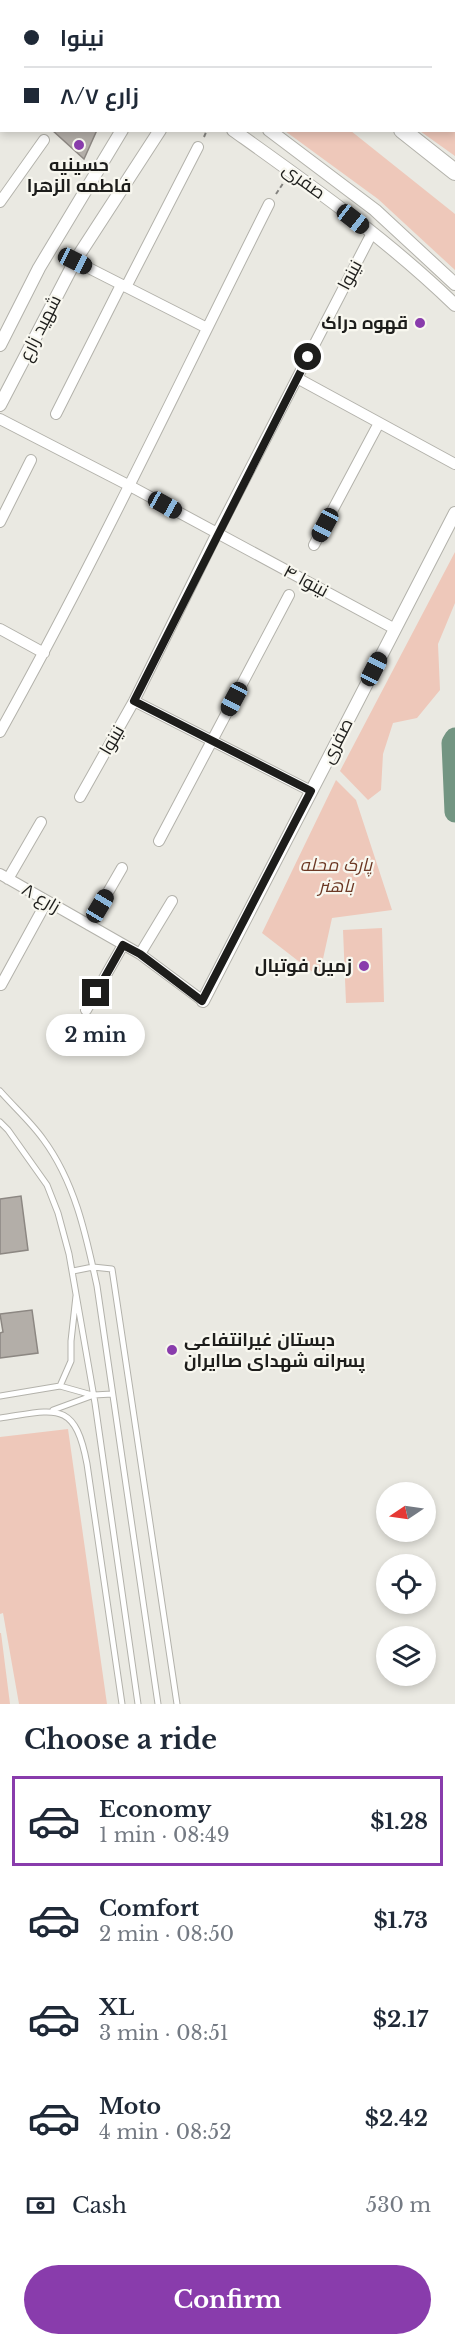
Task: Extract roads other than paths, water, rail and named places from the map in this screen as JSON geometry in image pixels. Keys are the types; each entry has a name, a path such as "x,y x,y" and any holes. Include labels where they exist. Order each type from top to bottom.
{"highway":[{"path":"405,132 455,172"}],"street":[{"name":"شهید زارع","path":"0,345 39,268 121,132"},
{"name":"شهید زارع","path":"0,405 75,261 159,132"},
{"name":"صفری","path":"236,132 415,266 455,304"},
{"path":"272,132 375,210 455,284"},
{"path":"0,202 44,140"},
{"path":"56,414 198,147"},
{"path":"0,732 44,653 130,486 269,204"},
{"name":"نینوا","path":"80,797 134,701 217,533 372,233"},
{"path":"75,261 207,328"},
{"path":"297,378 455,464"},
{"name":"۴ نینوا","path":"0,419 130,486 395,629"},
{"path":"314,545 379,423"},
{"path":"0,522 31,460"},
{"name":"صفری","path":"202,1001 455,513"},
{"path":"159,841 289,595"},
{"path":"0,630 44,653"},
{"path":"134,701 311,791"},
{"path":"4,876 41,822"},
{"path":"89,925 123,868"},
{"name":"۸ زارع","path":"4,876 140,954 202,1001"},
{"path":"1,985 47,901"},
{"path":"140,954 172,901"},
{"path":"86,1010 123,945"}],"lane":[{"path":"0,1091 44,1139 70,1186 85,1231 93,1267 158,1704"},
{"path":"0,1122 47,1185 58,1213 73,1271 94,1395 138,1704"},
{"path":"73,1271 93,1267 112,1269 177,1704"},
{"path":"60,1386 71,1361 77,1289"},
{"path":"0,1396 60,1386 94,1395"},
{"path":"0,1418 53,1410 94,1395 112,1394"},
{"path":"53,1410 64,1414 76,1425 83,1443 122,1704"}],"waterway":[{"path":"455,738 452,743 455,812"}],"place":[{"name":"حسینیه فاطمه الزهرا","path":"79,145"},
{"name":"قهوه دراک","path":"420,323"},
{"name":"زمین فوتبال","path":"364,966"},
{"name":"دبستان غیرانتفاعی پسرانه شهدای صاایران","path":"172,1350"}],"park label":[{"name":"پارک محله باهنر","path":"336,875"}]}
